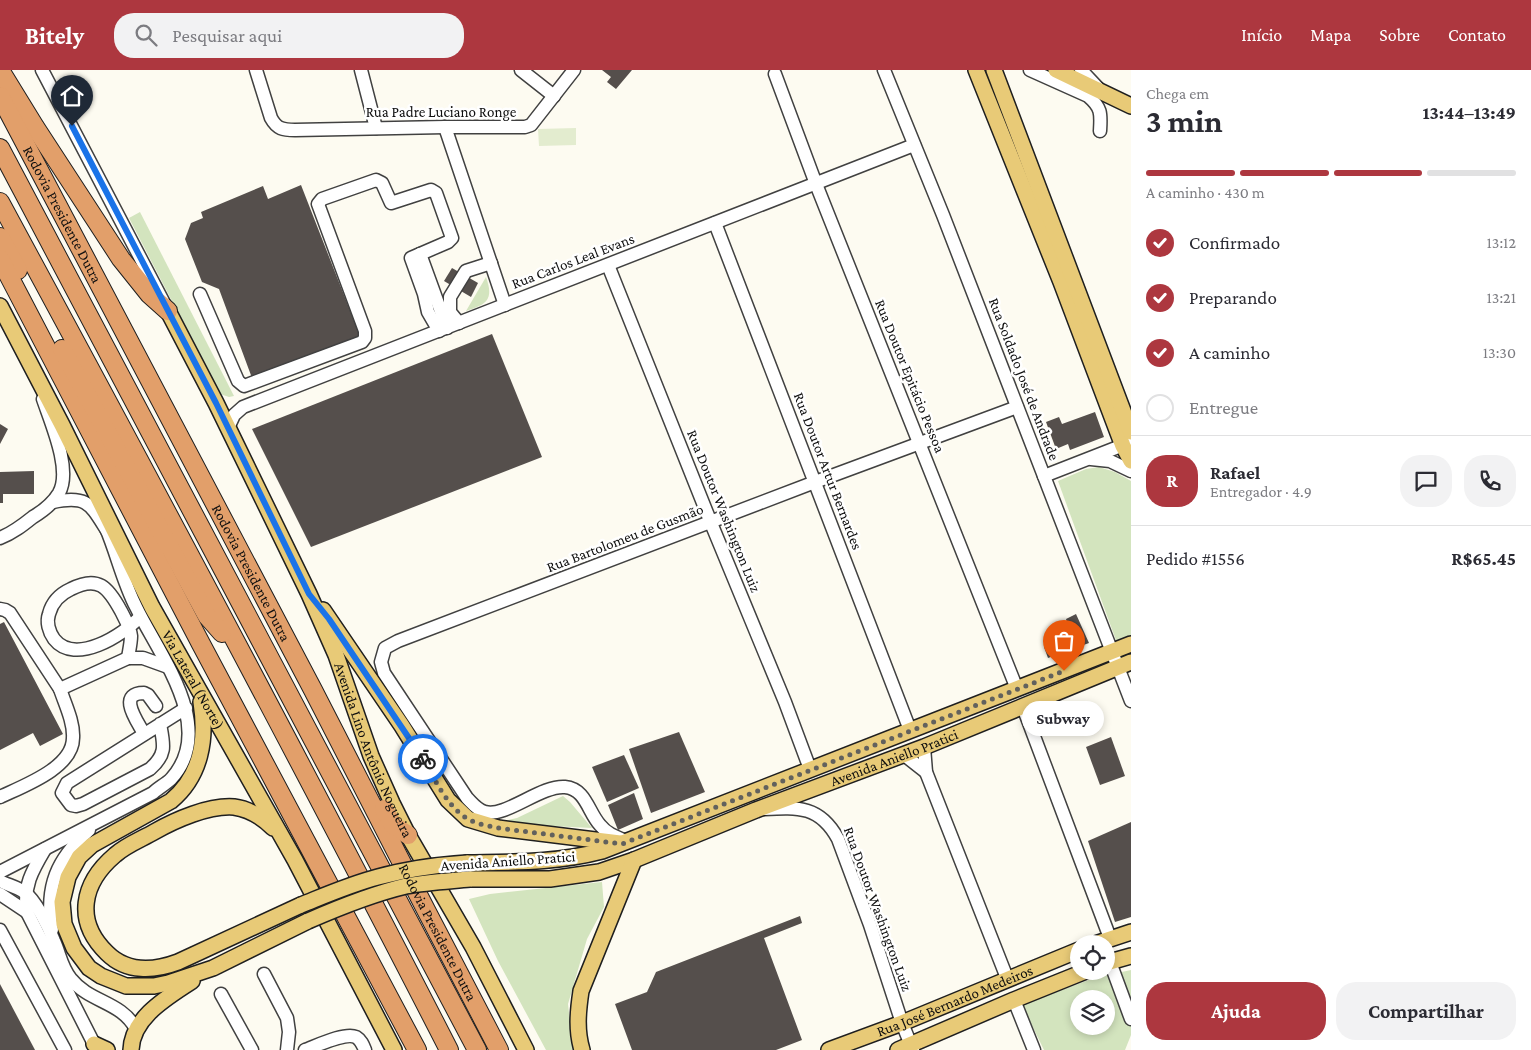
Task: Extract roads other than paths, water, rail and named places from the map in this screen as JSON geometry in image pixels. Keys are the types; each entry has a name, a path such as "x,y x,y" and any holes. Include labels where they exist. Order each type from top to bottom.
{"highway":[{"path":"0,70 121,259 149,294 168,311"},
{"name":"Rodovia Presidente Dutra","path":"0,96 500,1050"},
{"name":"Rodovia Presidente Dutra","path":"0,148 477,1050"},
{"path":"0,202 242,655 449,1050"},
{"path":"0,237 207,616 242,655"},
{"path":"0,259 201,644 417,1050"},
{"path":"313,690 333,711 393,825 408,836"},
{"path":"390,936 440,1050"}],"main road":[{"path":"976,70 1127,444 1131,461"},
{"path":"994,70 1131,432"},
{"path":"1056,70 1131,106"},
{"name":"Via Lateral (Norte)","path":"0,306 62,425 152,607 295,860 394,1050"},
{"name":"Avenida Lino Antônio Nogueira","path":"168,311 216,403 309,594 336,655 371,756 408,836 473,947 526,1050"},
{"path":"309,594 329,619 392,710 448,800 468,819 498,828 624,843"},
{"name":"Avenida Aniello Pratici","path":"295,860 276,832 262,818 249,810 226,807 208,810 175,821 116,853 97,874 86,898 86,912 92,934 102,948 118,961 141,969 165,967 301,905 378,877 441,864 546,861 578,857 624,843 1131,644"},
{"name":"Avenida Aniello Pratici","path":"213,968 308,921 361,899 398,888 432,882 470,879 569,877 600,872 756,810 924,747 1124,665"},
{"path":"199,690 204,722 203,746 199,761 188,783 180,794 171,801 101,838 79,857 68,878 62,911 64,924 70,940 82,959 89,968 114,982 126,986 154,986 168,984 213,968"},
{"path":"582,1050 577,1028 581,991 634,860"},
{"path":"1115,937 1131,932"},
{"name":"Rua José Bernardo Medeiros","path":"829,1050 902,1023 1070,954"},
{"path":"1115,961 1131,956"},
{"path":"127,1049 136,1029 160,1003 213,968"},
{"name":"Rua José Bernardo Medeiros","path":"907,1048 1014,1000 1070,977"}],"street":[{"name":"Avenida Lino Antônio Nogueira","path":"42,70 168,311"},
{"name":"Rua Padre Luciano Ronge","path":"256,70 274,124 281,129 295,130 445,127 525,128 531,125 574,70"},
{"path":"361,70 376,128"},
{"path":"521,70 554,96"},
{"name":"Rua Soldado José de Andrade","path":"884,70 1044,476 1111,652 1124,665 1131,701"},
{"path":"1030,70 1088,96 1101,112"},
{"path":"1081,70 1108,95 1101,112 1100,131"},
{"name":"Rua Doutor Epitácio Pessoa","path":"775,74 816,184 1017,689"},
{"path":"445,127 505,305"},
{"name":"Rua Carlos Leal Evans","path":"216,403 231,408 243,407 914,145"},
{"path":"200,294 238,381 240,385 244,386 362,342 365,338 365,331 318,204 322,200 376,180 380,181 384,186 391,203 431,190 435,192 452,238 448,242 415,256"},
{"name":"Rua Doutor Artur Bernardes","path":"715,223 910,730"},
{"path":"415,256 428,312 424,337"},
{"path":"415,256 443,330"},
{"path":"460,323 450,312 450,297 466,272 491,263"},
{"name":"Rua Doutor Washington Luiz","path":"608,265 810,769"},
{"path":"428,312 443,330"},
{"path":"0,538 18,528 52,502 62,486 63,472 60,452 31,366"},
{"path":"228,428 234,415 243,407"},
{"name":"Rua Bartolomeu de Gusmão","path":"624,843 606,831 598,822 580,793 567,787 550,790 494,813 483,812 477,808 467,798 384,674 381,662 385,648 398,641 711,523 814,482 1017,407"},
{"path":"0,872 153,793 170,779 183,762 187,743 186,708 182,696 133,602 108,532 62,425"},
{"path":"1044,476 1127,444"},
{"path":"1089,458 1110,461 1131,471"},
{"path":"52,502 75,499 85,502 96,513 108,532"},
{"path":"128,658 129,628 107,588 90,582 80,584 57,598 48,616 48,626 52,636 58,643 73,650 88,649 129,628 140,617"},
{"path":"0,609 10,613 60,689 74,738 69,754 52,770 0,797"},
{"path":"60,689 128,658 143,658 168,667"},
{"path":"144,734 130,708 130,701 140,692 148,695 156,706"},
{"path":"1023,707 1109,935"},
{"path":"160,724 164,748 158,761 150,769 83,804 71,805 62,791 67,783 144,734 160,724 186,708"},
{"path":"924,747 926,772 1007,978"},
{"path":"903,754 926,772"},
{"name":"Rua Doutor Washington Luiz","path":"756,810 799,809 813,812 822,816 834,830 870,925 902,1023 907,1048"},
{"path":"102,818 74,845 54,876 50,895 50,915 54,941 62,966 73,982 86,993 122,1010 132,1020 136,1029"},
{"path":"47,847 35,866 25,893 27,912 100,1048"},
{"path":"0,881 25,893 37,909 54,941"},
{"path":"0,895 27,912"},
{"path":"0,930 65,1050"},
{"path":"264,974 287,1018 290,1032 287,1050"},
{"path":"1115,980 1131,1019"},
{"path":"221,994 252,1050"},
{"path":"1014,1000 1034,1050"},
{"path":"305,1050 347,1036 355,1037 362,1042 365,1050"}],"place":[{"name":"Subway","path":"1064,671"}]}
